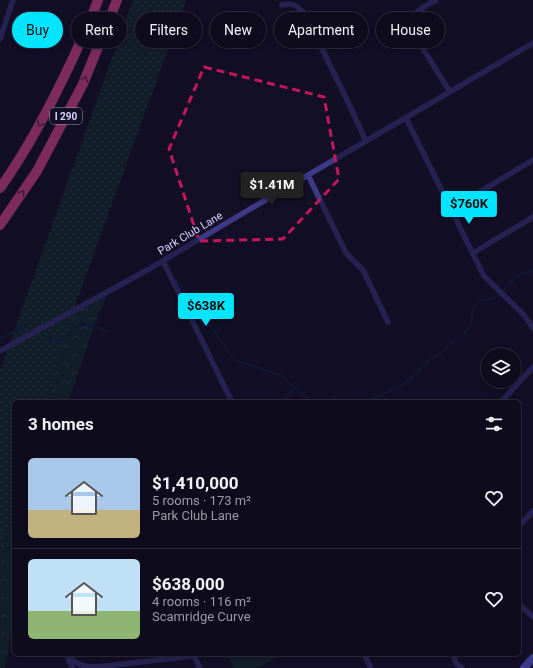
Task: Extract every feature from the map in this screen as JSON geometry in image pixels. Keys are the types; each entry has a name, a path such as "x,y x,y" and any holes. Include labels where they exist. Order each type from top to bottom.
{"highway":[{"name":"I 290","path":"0,188 12,171 41,122 59,88 98,0"},
{"name":"I 290","path":"0,224 37,171 80,90 117,0"}],"main road":[{"path":"524,668 533,658"}],"street":[{"path":"0,39 14,0"},
{"path":"436,0 417,12 413,17 411,25 415,36 450,92"},
{"path":"282,5 288,4 298,6 305,14 366,141"},
{"name":"Park Club Lane","path":"0,351 163,261 533,42"},
{"path":"406,118 484,276 524,315 533,328"},
{"path":"452,209 533,160"},
{"path":"308,175 346,253 363,270 388,322"},
{"path":"473,253 533,217"},
{"path":"163,261 231,400"},
{"path":"503,400 533,367"},
{"path":"521,524 533,511"},
{"path":"521,606 533,616"},
{"path":"68,656 73,668"},
{"path":"69,656 76,662 96,668 186,656"},
{"path":"194,656 200,668"},
{"path":"365,656 371,668"},
{"path":"454,656 456,663 462,668"}],"highlighted area":[{"path":"204,67 324,97 339,179 283,239 199,241 169,149"}],"green space":[{"path":"133,0 186,0 182,12 135,12 135,48 169,48 73,311 47,400 12,400 12,520 0,560 0,370 116,48 127,48 127,17"},
{"path":"110,290 97,318 69,400 47,400 73,311"},
{"path":"12,520 12,631 5,668 0,668 0,560"},
{"path":"228,656 280,656 257,668 234,668"}],"waterway":[{"path":"370,400 406,383 429,360 438,355 470,328 473,310 479,301 489,300 498,295 519,275 533,271"},
{"path":"176,279 235,360 282,376 295,389 312,400"},
{"path":"0,339 28,324"},
{"path":"47,337 61,341 79,325 87,324 107,331"},
{"path":"277,400 285,398 295,389"},
{"path":"378,400 379,395"},
{"path":"330,400 334,397 338,400"}]}
